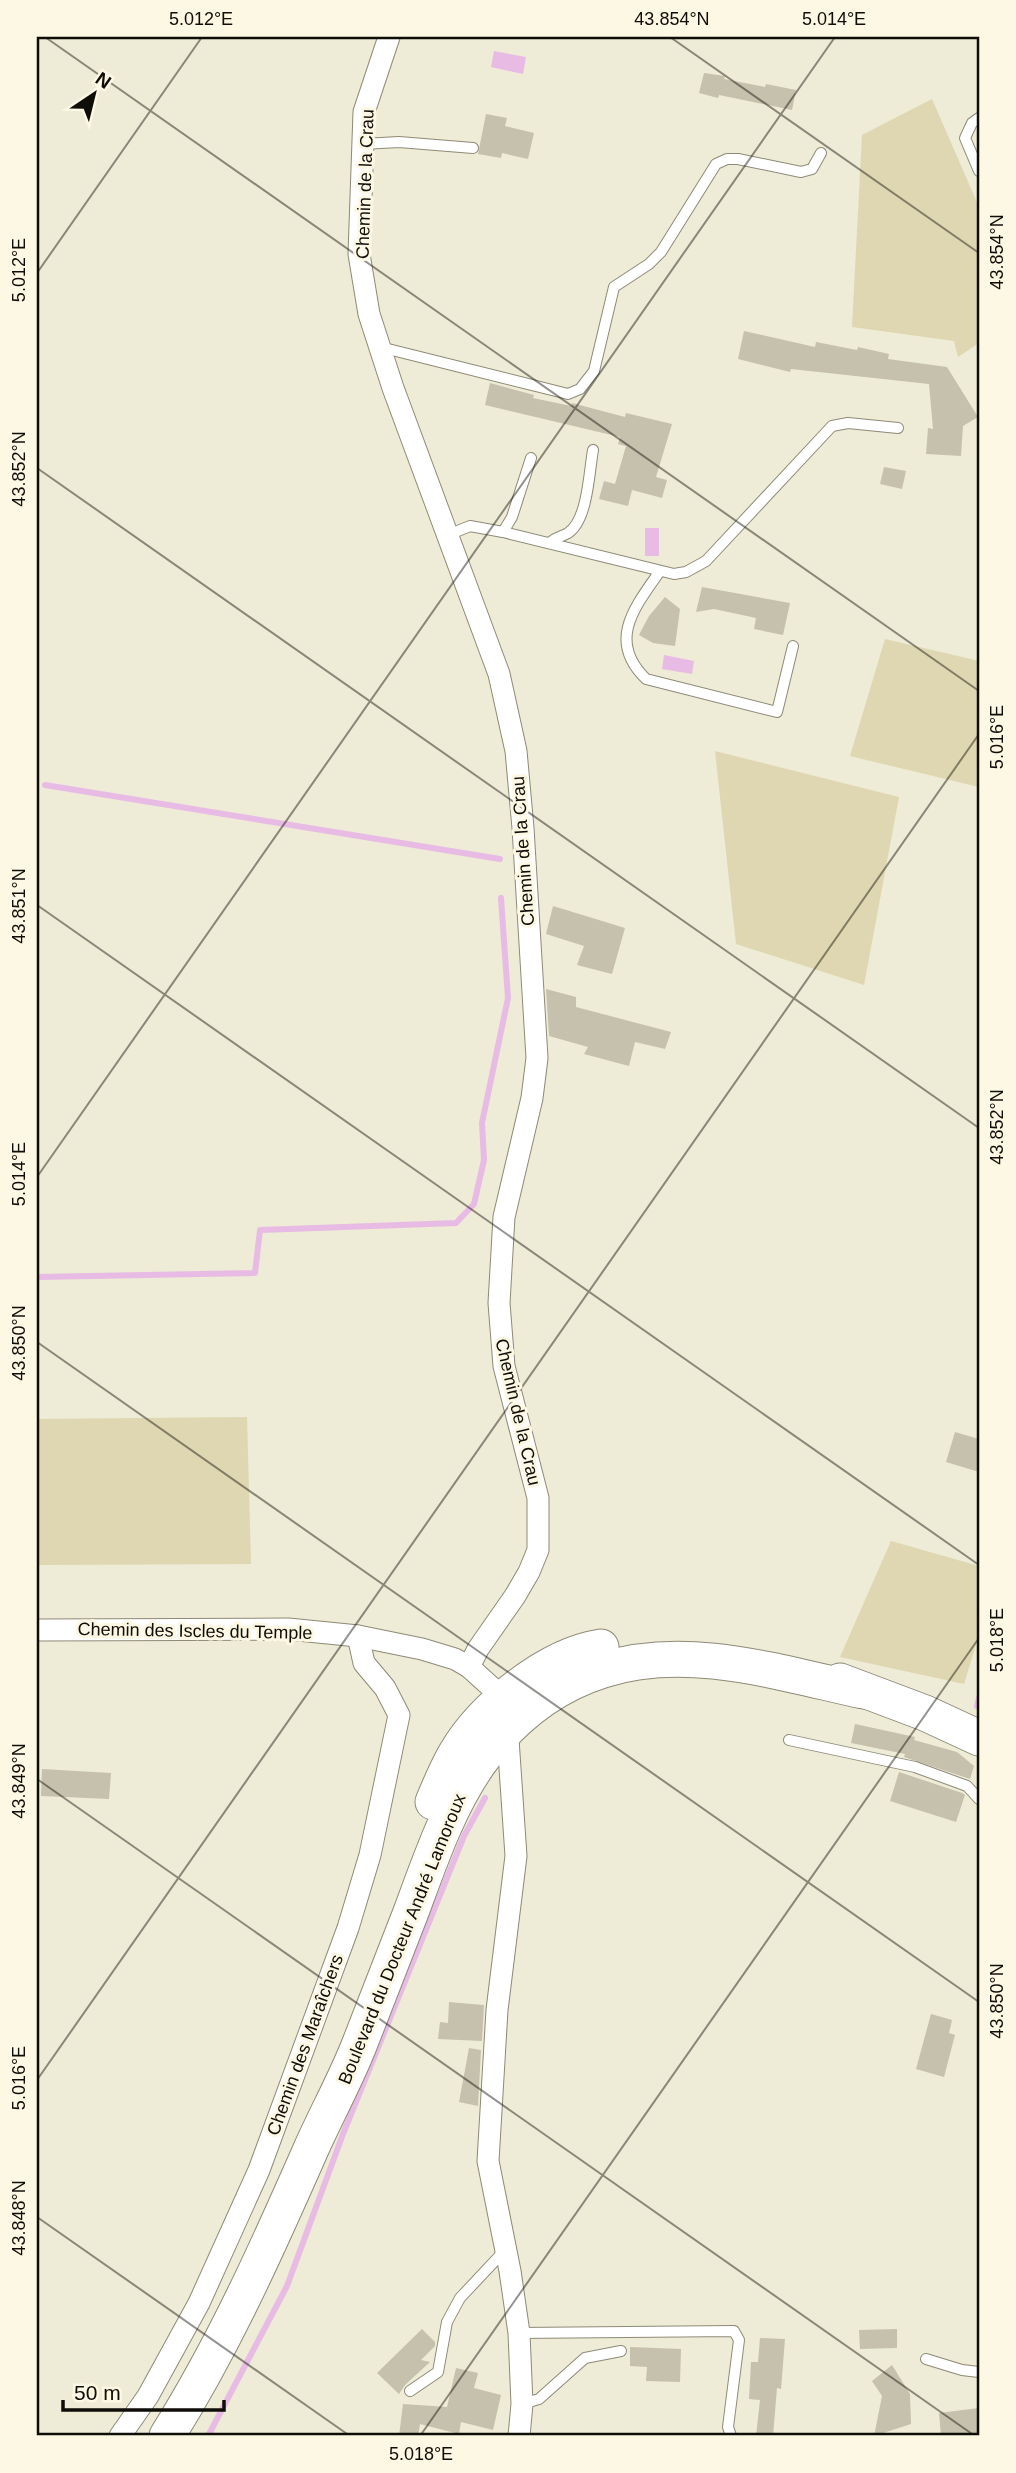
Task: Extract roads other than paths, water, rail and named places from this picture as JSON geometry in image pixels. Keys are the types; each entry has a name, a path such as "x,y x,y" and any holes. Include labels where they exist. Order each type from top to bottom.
{"main road":[{"name":"Boulevard du Docteur André Lamoroux","path":"167,2436 233,2321 349,2069 426,1871 460,1795 528,1677 591,1649 662,1641 725,1649 776,1660 863,1690"},
{"name":"Boulevard du Docteur André Lamoroux","path":"318,2134 381,1935 417,1838 457,1752 472,1731 505,1715 526,1711 573,1681 604,1669 658,1660 722,1663 776,1671 863,1690"},
{"path":"863,1690 925,1713 979,1738"}],"street":[{"name":"Chemin de la Crau","path":"389,37 364,112 359,254 369,314 499,674 516,751 537,1058 531,1098 504,1217 499,1303 504,1366 538,1498 538,1550 530,1572 478,1649 469,1667"},
{"name":"Chemin des Iscles du Temple","path":"37,1630 288,1629 358,1636 440,1653 469,1667 505,1715"},
{"name":"Chemin des Maraîchers","path":"120,2436 148,2396 199,2303 259,2170 348,1928 370,1855 399,1715 385,1688 363,1663 358,1636"},
{"path":"505,1715 516,1856 498,2010 488,2161 506,2249 519,2333 523,2404 519,2436"}],"lane":[{"path":"979,118 972,123 965,138 979,171"},
{"path":"363,144 399,142 473,148"},
{"path":"380,347 568,394 580,389 594,371 614,287 649,264 661,252 716,164 727,159 738,159 801,172 812,169 821,153"},
{"path":"449,535 470,527 503,532 674,575 706,561 832,426 848,423 898,428"},
{"path":"549,543 568,533 582,518 593,450"},
{"path":"503,532 512,517 531,458"},
{"path":"660,571 629,622 626,651 635,668 646,680 777,712 793,646"},
{"path":"789,1740 915,1767 967,1786 979,1799"},
{"path":"410,2391 438,2372 447,2322 453,2310 460,2298 506,2249"},
{"path":"519,2333 734,2331 739,2340 728,2427 731,2436"},
{"path":"523,2404 539,2399 585,2358 621,2351"},
{"path":"926,2359 962,2370 979,2372"}],"waterway":[{"path":"45,785 500,859"},
{"path":"37,1277 255,1273 260,1230 456,1223 474,1204 484,1160 482,1123 508,998 501,898"},
{"path":"977,1706 979,1698"},
{"path":"208,2436 287,2286 343,2134 464,1836 485,1798"}]}
